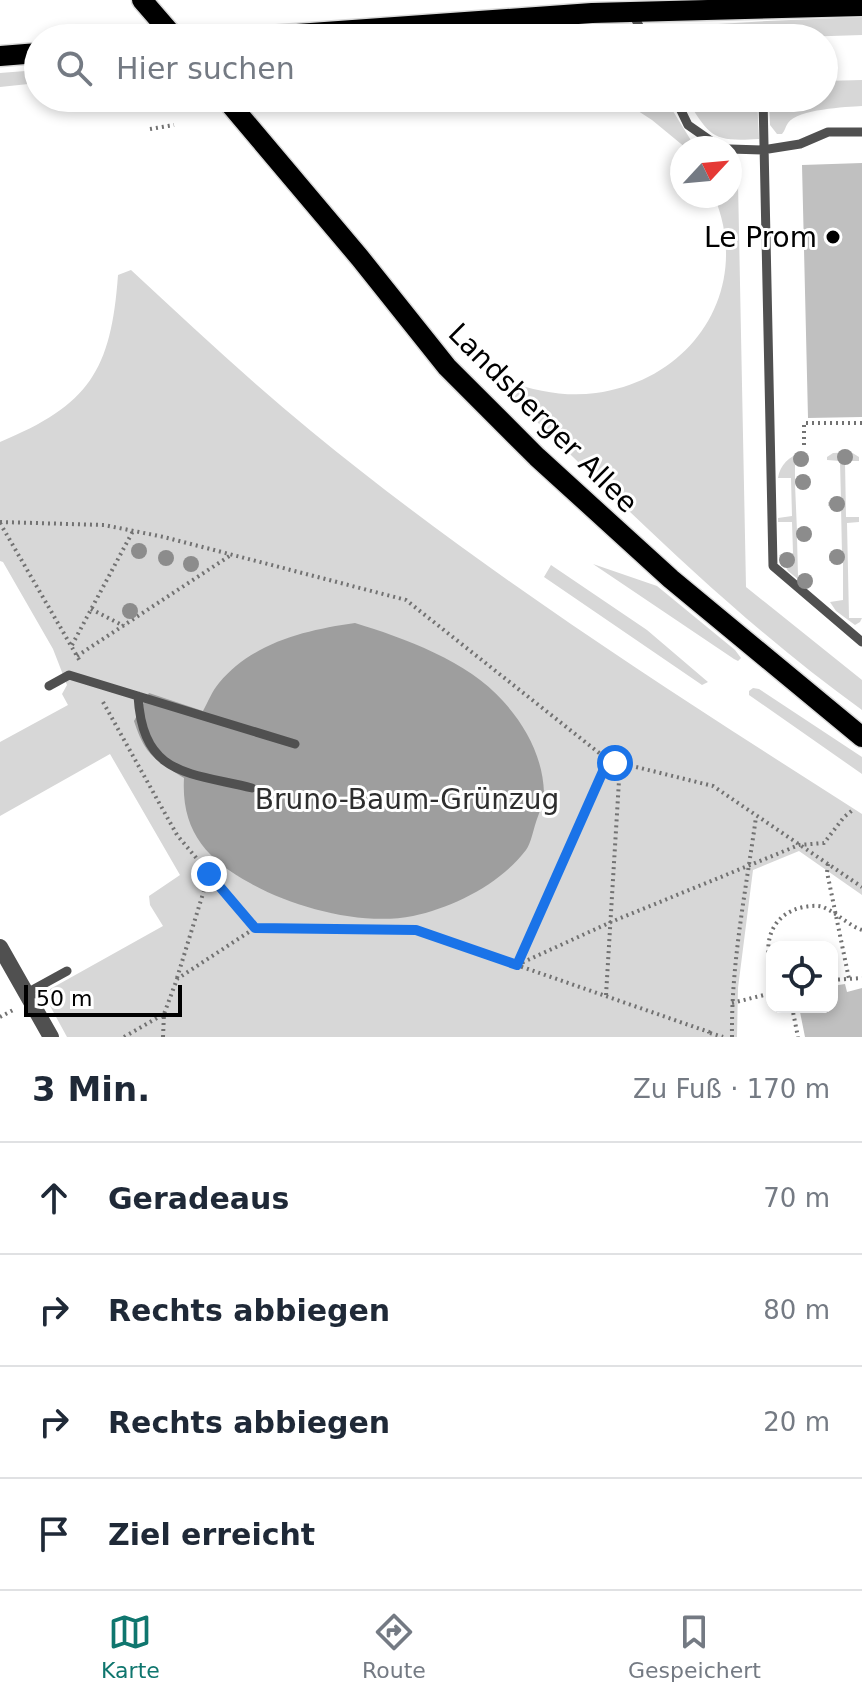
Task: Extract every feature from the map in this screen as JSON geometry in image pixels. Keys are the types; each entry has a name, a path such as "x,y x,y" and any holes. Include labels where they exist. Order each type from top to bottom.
{"main road":[{"path":"142,0 163,24"},
{"path":"632,12 735,0"},
{"path":"451,24 632,12 862,6"},
{"path":"0,56 24,54"},
{"name":"Landsberger Allee","path":"237,112 447,367 537,457 671,579 862,737"}],"street":[{"path":"0,947 51,1037"}],"lane":[{"path":"632,12 638,24"},
{"path":"682,112 688,125 704,136"},
{"path":"763,112 773,566 862,642"},
{"path":"742,149 762,150 800,144 828,132 862,132"},
{"path":"49,686 69,675 295,744"},
{"path":"138,696 145,738 157,757 184,772 252,788"},
{"path":"27,993 67,971"}],"path":[{"path":"150,129 174,125"},
{"path":"804,445 804,423 862,423"},
{"path":"0,522 104,525 406,600 608,760 713,786 862,887"},
{"path":"0,522 177,835 255,928"},
{"path":"72,646 133,531"},
{"path":"77,656 231,555"},
{"path":"91,609 124,626"},
{"path":"517,965 608,760"},
{"path":"606,995 620,764"},
{"path":"517,965 611,922 799,845 824,843 854,809"},
{"path":"732,1037 732,1003 757,816"},
{"path":"828,864 827,872 849,979"},
{"path":"163,1037 164,1014 209,874"},
{"path":"769,941 782,916 796,908 811,906 822,907 862,930"},
{"path":"177,979 255,928 416,930 606,995 709,1035 723,1037"},
{"path":"838,980 862,978"},
{"path":"732,1003 766,994"},
{"path":"793,1013 798,1037"},
{"path":"124,1037 164,1014"}],"green space":[{"path":"862,17 862,35 838,36 838,24 717,24"},
{"path":"24,71 24,84 0,87 0,73"},
{"path":"862,80 862,106 838,108 838,81"},
{"path":"640,112 674,112 688,136 671,136"},
{"path":"695,112 758,112 759,139 718,136 707,129"},
{"path":"770,112 815,112 793,118 782,134 777,134 770,125"},
{"path":"717,208 739,208 746,587 862,680 862,710 716,592 489,375 542,391 582,394 631,385 661,370 686,349 706,324 719,296 726,264 724,231"},
{"name":"Bruno-Baum-Grünzug","path":"131,270 288,412 444,534 651,678 862,814 862,895 799,851 753,870 738,988 737,1037 67,1037 43,993 163,926 150,905 149,896 180,875 110,754 0,816 0,742 68,705 62,694 67,685 53,649 0,561 0,442 55,414 90,381 109,336 118,275"},
{"path":"851,452 859,457 859,461 845,461 846,517 859,517 859,522 847,523 849,618 862,618 855,625 836,611 830,602 843,600 843,560 829,561 829,555 842,554 841,506 828,506 828,502 841,501 840,461 827,460 827,457 833,453"},
{"path":"802,453 809,460 807,463 795,463 795,479 808,480 808,484 795,484 797,531 810,531 810,536 797,537 798,577 811,576 811,581 804,584 788,571 779,555 793,553 792,522 778,522 778,518 792,516 791,478 778,478 779,473 786,462"},
{"path":"593,564 657,586 741,658 738,661 734,659"},
{"path":"551,565 647,630 708,682 702,685 544,577"},
{"path":"753,688 862,757 862,774 749,695"}],"shaded area":[{"path":"355,623 434,653 489,687 519,721 532,743 543,780 543,800 531,840 515,862 490,883 460,900 413,916 373,919 329,913 287,900 234,874 199,841 187,813 184,778 152,755 142,742 134,721 149,693 203,711 212,693 232,669 263,648 317,630"}],"building":[{"name":"Le Prom","path":"862,163 862,417 808,418 802,165"},
{"path":"845,984 847,992 862,988 862,1037 805,1037 800,1013 838,1013 838,985"}],"place":[{"name":"Le Prom","path":"833,237"}],"route":[{"path":"209,874 255,928 416,930 517,965 608,760 615,763"}]}
